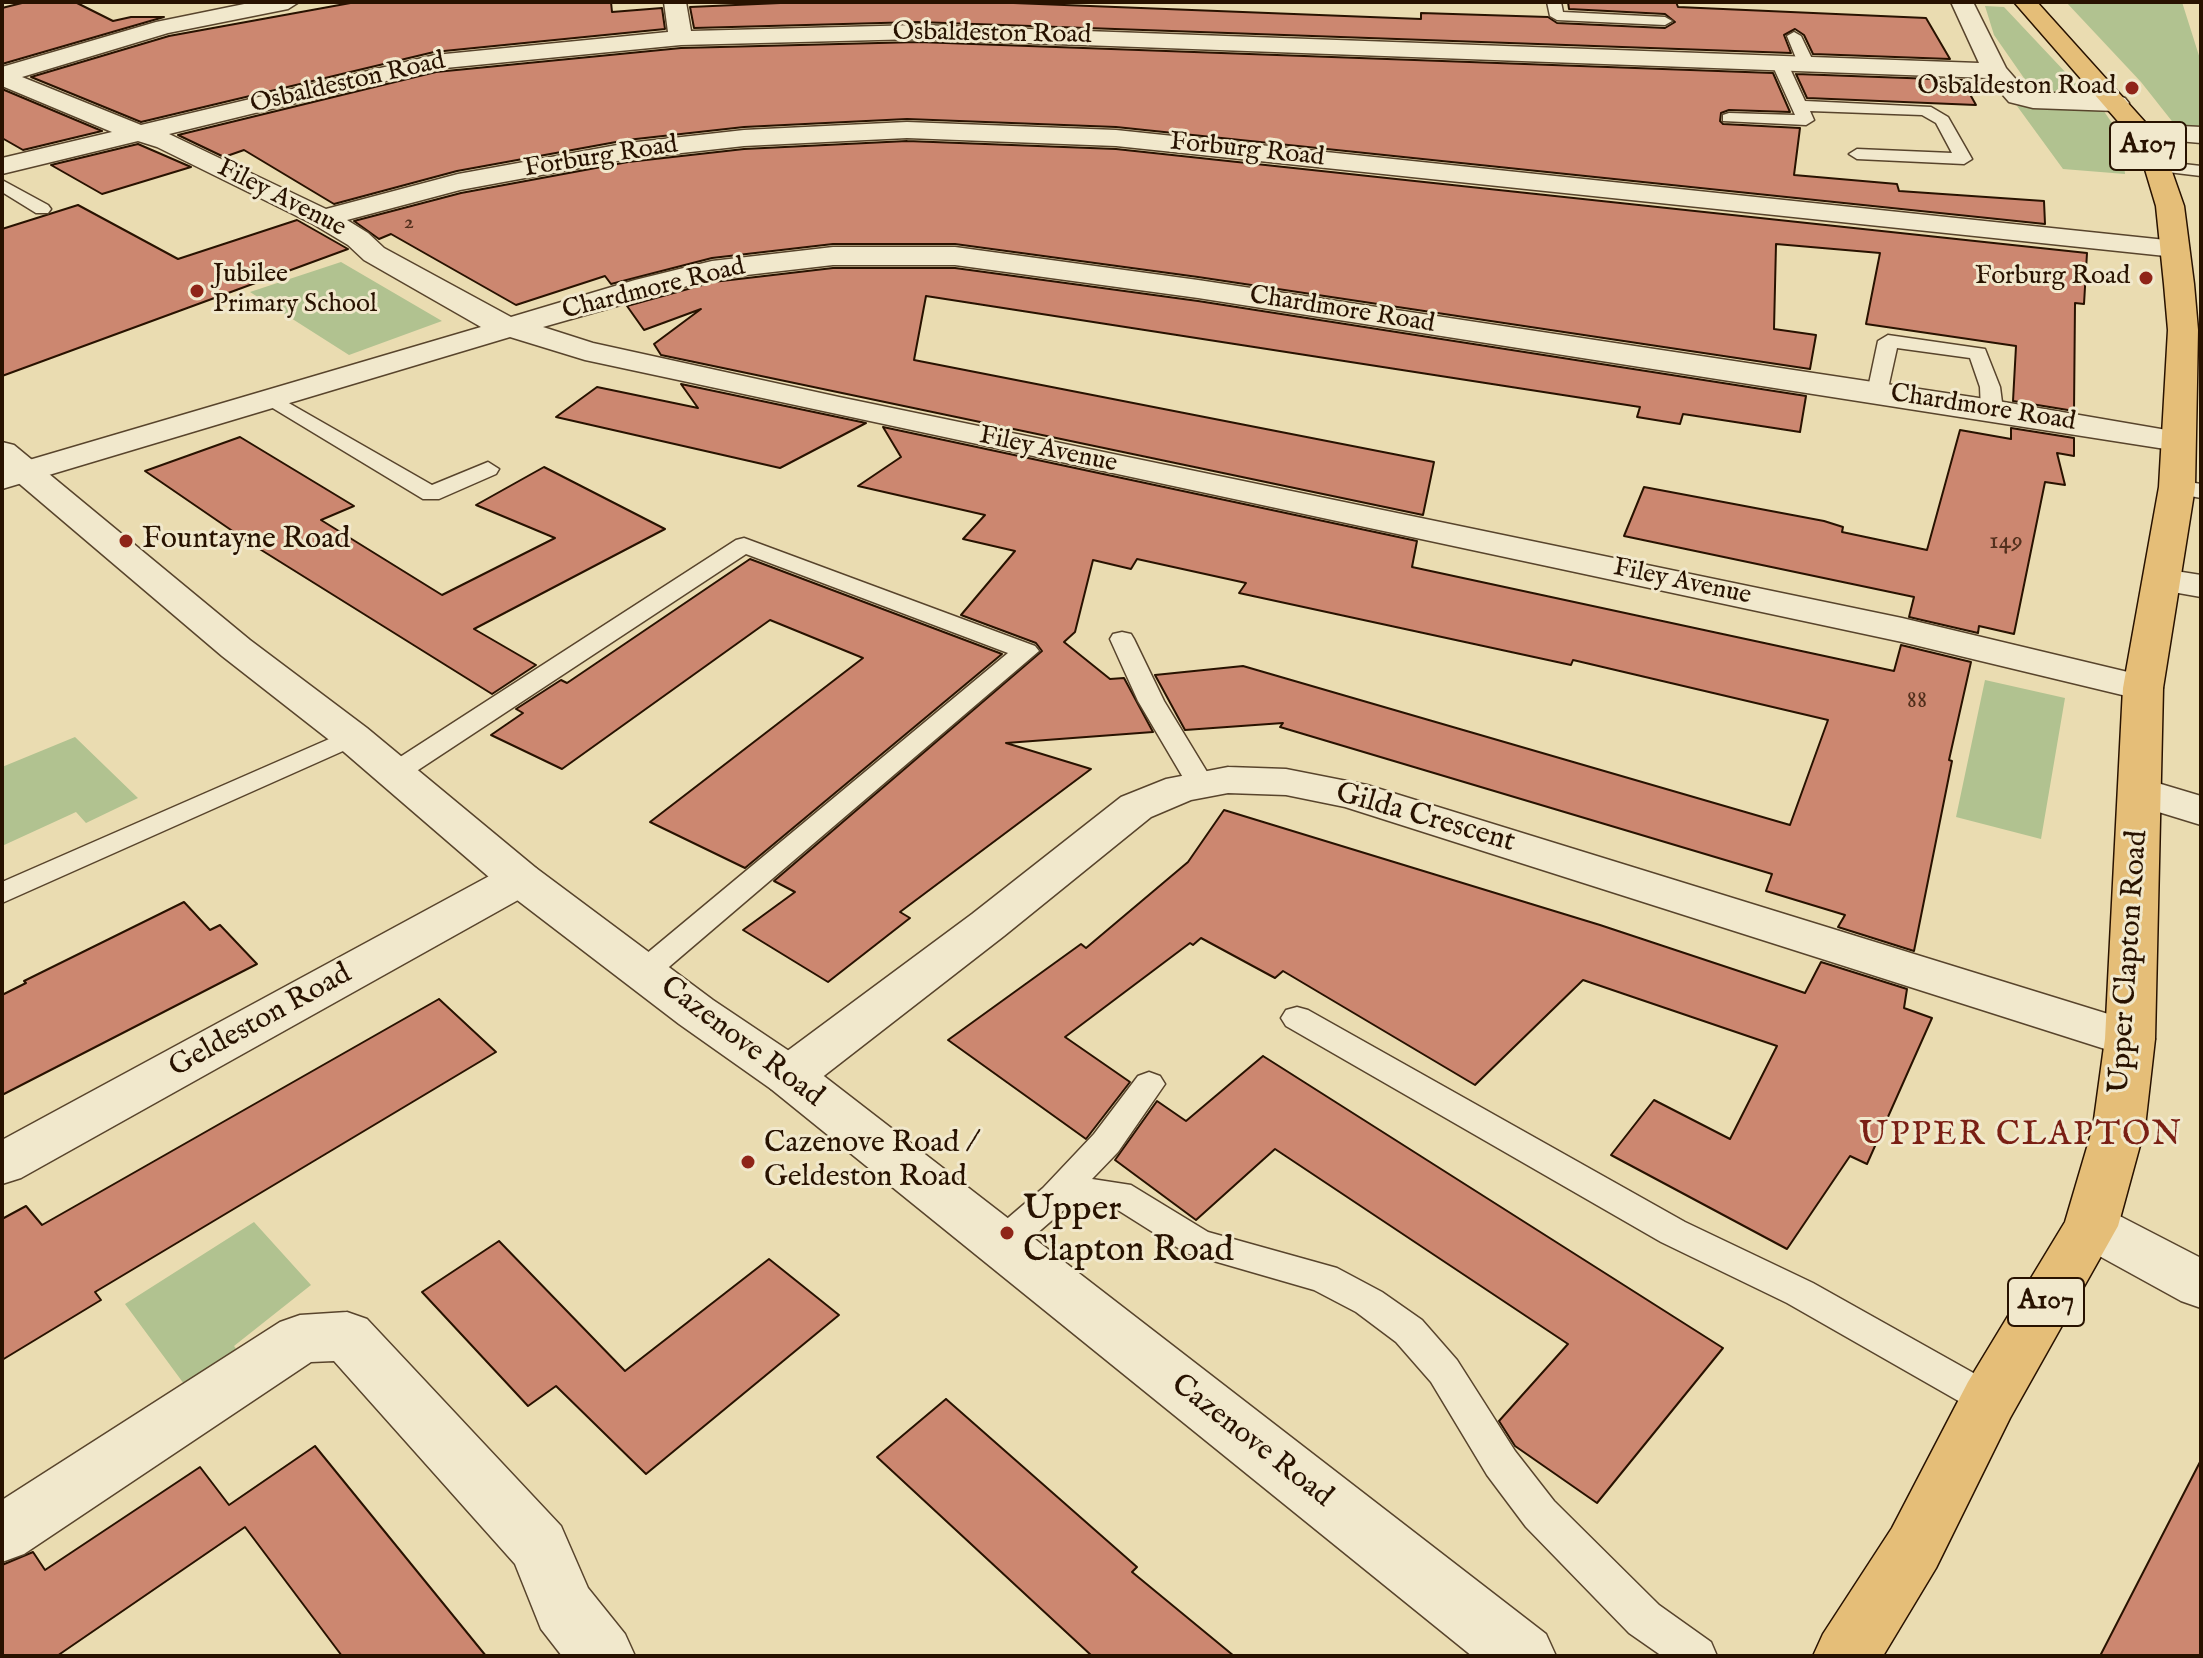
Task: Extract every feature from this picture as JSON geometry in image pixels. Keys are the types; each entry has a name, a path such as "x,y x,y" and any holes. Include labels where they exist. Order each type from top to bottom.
{"highway":[{"name":"A107","path":"2025,2 2141,132 2157,166 2170,206 2183,330 2178,441"},
{"name":"Upper Clapton Road","path":"1846,1656 1914,1548 1989,1400 2091,1226 2119,1127 2130,1039 2143,688 2163,580 2170,517 2189,489 2178,441"}],"street":[{"path":"2,76 164,27 288,2"},
{"path":"675,2 681,38"},
{"path":"1962,2 1995,71 2018,97 2033,101 2116,103"},
{"name":"Osbaldeston Road","path":"2,166 435,62 681,38 918,32 1995,71"},
{"name":"Filey Avenue","path":"2,76 138,133 166,141 323,218 358,239 374,254 509,327 585,351 824,404 1886,626 2143,688"},
{"name":"Forburg Road","path":"323,218 458,182 628,151 744,138 952,131 1131,139 2175,248"},
{"path":"2141,132 2201,135"},
{"name":"Chardmore Road","path":"509,327 646,286 712,270 833,256 955,256 1198,289 2178,441"},
{"path":"10,468 273,400 509,327"},
{"name":"Cazenove Road","path":"10,468 352,737 520,879 696,1012 789,1076 1523,1656"},
{"path":"2163,580 2201,586"},
{"name":"Gilda Crescent","path":"789,1076 988,925 1136,807 1181,789 1228,780 1286,782 1352,795 2130,1039"},
{"path":"2141,792 2201,811"},
{"name":"Geldeston Road","path":"2,1164 520,879"},
{"path":"2091,1226 2201,1285"},
{"path":"2,1534 300,1339 347,1336 539,1546 564,1608 602,1656"}],"lane":[{"path":"1554,2 1557,16 1665,21"},
{"path":"1794,36 1806,63"},
{"path":"1729,118 1806,120 1779,62"},
{"path":"1799,106 1925,110 1942,120 1964,159 1857,154"},
{"path":"2157,166 2201,171"},
{"path":"2,185 42,209"},
{"path":"1877,393 1888,341 1978,353 1990,387 1992,410"},
{"path":"273,400 431,494 488,469"},
{"path":"393,774 744,545 1026,651 645,971"},
{"path":"1122,639 1151,701 1201,785"},
{"path":"2,893 352,737"},
{"path":"1297,1018 1673,1232 1800,1293 1989,1400"},
{"path":"1000,1245 1055,1197 1106,1143 1149,1084"},
{"path":"1055,1197 1084,1192 1119,1194 1198,1243 1324,1278 1369,1302 1409,1331 1444,1371 1501,1463 1540,1514 1644,1619 1696,1656"}],"green space":[{"path":"2066,2 2182,2 2201,62 2201,129 2175,125 2141,82"},
{"path":"1985,6 2004,7 2085,93 2033,91 1994,35"},
{"path":"2017,106 2101,107 2121,136 2125,174 2063,169"},
{"path":"341,262 442,321 349,355 250,292"},
{"path":"1985,680 2065,698 2041,839 1956,817"},
{"path":"75,737 138,798 86,823 76,812 2,846 2,767"},
{"path":"254,1222 311,1285 234,1346 240,1354 187,1388 125,1304"}],"building":[{"path":"26,2 75,2 113,21 131,17 164,17 2,64 2,8"},
{"path":"356,2 611,2 612,12 662,8 665,29 434,52 141,122 31,77 169,36"},
{"path":"803,2 988,2 1421,19 1421,13 1548,17 1557,23 1665,28 1675,22 1665,14 1569,9 1568,2 1676,2 1678,7 1926,18 1950,59 1813,54 1804,35 1795,29 1784,35 1791,53 918,22 694,28 690,7"},
{"path":"918,42 1773,73 1790,112 1729,110 1721,113 1720,121 1723,124 1800,128 1794,175 1897,184 1899,191 2044,201 2045,224 1116,127 907,119 744,127 627,140 457,171 334,204 244,150 224,157 178,135 436,72 681,48"},
{"path":"1796,74 1962,80 1976,105 1807,98"},
{"path":"2,89 102,131 23,150 2,138"},
{"path":"907,141 1116,149 2087,253 2084,304 2075,303 2074,411 2013,401 2016,346 1866,324 1880,253 1776,244 1774,329 1816,335 1810,369 1198,277 955,244 833,244 712,258 611,284 605,276 516,305 391,234 379,239 354,221 461,193 628,162 744,149"},
{"path":"138,144 191,167 102,194 51,165"},
{"path":"78,205 178,259 297,220 348,249 2,376 2,229"},
{"path":"833,268 955,268 1198,301 1806,396 1800,432 1683,414 1680,424 1637,417 1640,407 926,296 914,360 1434,462 1423,515 661,355 654,344 701,309 644,330 627,306 713,282"},
{"path":"681,384 866,423 780,468 556,417 597,387 698,408"},
{"path":"883,427 1417,541 1412,567 1894,671 1901,645 1971,662 1949,760 1952,761 1914,951 1838,927 1845,915 1766,891 1772,874 1280,727 1283,723 1185,730 1155,675 1243,666 1790,825 1828,720 1573,660 1571,665 1239,593 1246,583 1137,559 1131,569 1093,560 1075,632 1064,642 1110,679 1124,678 1153,732 1006,743 1091,769 900,912 910,918 828,982 743,930 795,892 774,881 1042,651 1036,643 961,615 1015,551 963,539 985,515 858,486 901,457"},
{"path":"2011,428 2074,438 2074,456 2057,453 2065,485 2045,482 2014,634 1979,626 1978,633 1909,617 1914,597 1624,536 1644,487 1824,521 1843,527 1842,532 1927,550 1960,430 2011,439"},
{"path":"240,437 354,506 321,520 442,595 555,538 476,505 544,467 665,529 474,629 536,665 492,694 250,543 145,471"},
{"path":"750,559 1002,654 745,868 650,822 863,658 770,620 562,769 491,735 523,713 516,709 561,680 567,683"},
{"path":"1224,810 1600,925 1805,993 1821,962 1907,989 1904,1008 1932,1018 1867,1164 1850,1156 1787,1249 1611,1155 1654,1100 1730,1139 1777,1046 1583,980 1475,1085 1283,971 1275,978 1201,938 1193,945 1190,943 1065,1037 1130,1082 1086,1139 948,1040 1081,944 1086,948 1188,862"},
{"path":"184,902 210,930 220,925 257,964 2,1095 2,995 26,983 24,981"},
{"path":"439,999 496,1052 95,1292 101,1300 2,1360 2,1219 26,1206 42,1225"},
{"path":"1263,1056 1723,1348 1597,1503 1515,1446 1499,1421 1568,1344 1275,1149 1196,1220 1115,1160 1157,1101 1186,1121"},
{"path":"499,1241 625,1371 769,1259 839,1315 646,1474 556,1386 528,1406 422,1292"},
{"path":"946,1399 1137,1567 1132,1572 1234,1656 1092,1656 877,1457"},
{"path":"315,1446 486,1656 342,1656 245,1527 57,1656 2,1656 2,1565 33,1552 45,1570 200,1467 229,1505"},
{"path":"2201,1460 2201,1656 2100,1656"}],"place":[{"name":"Osbaldeston Road","path":"2132,88"},
{"name":"Forburg Road","path":"2146,278"},
{"name":"Jubilee Primary School","path":"197,291"},
{"name":"Fountayne Road","path":"126,541"},
{"name":"Cazenove Road / Geldeston Road","path":"748,1162"},
{"name":"Upper Clapton Road","path":"1007,1233"}],"district":[{"name":"UPPER CLAPTON","path":"2021,1137"}]}
